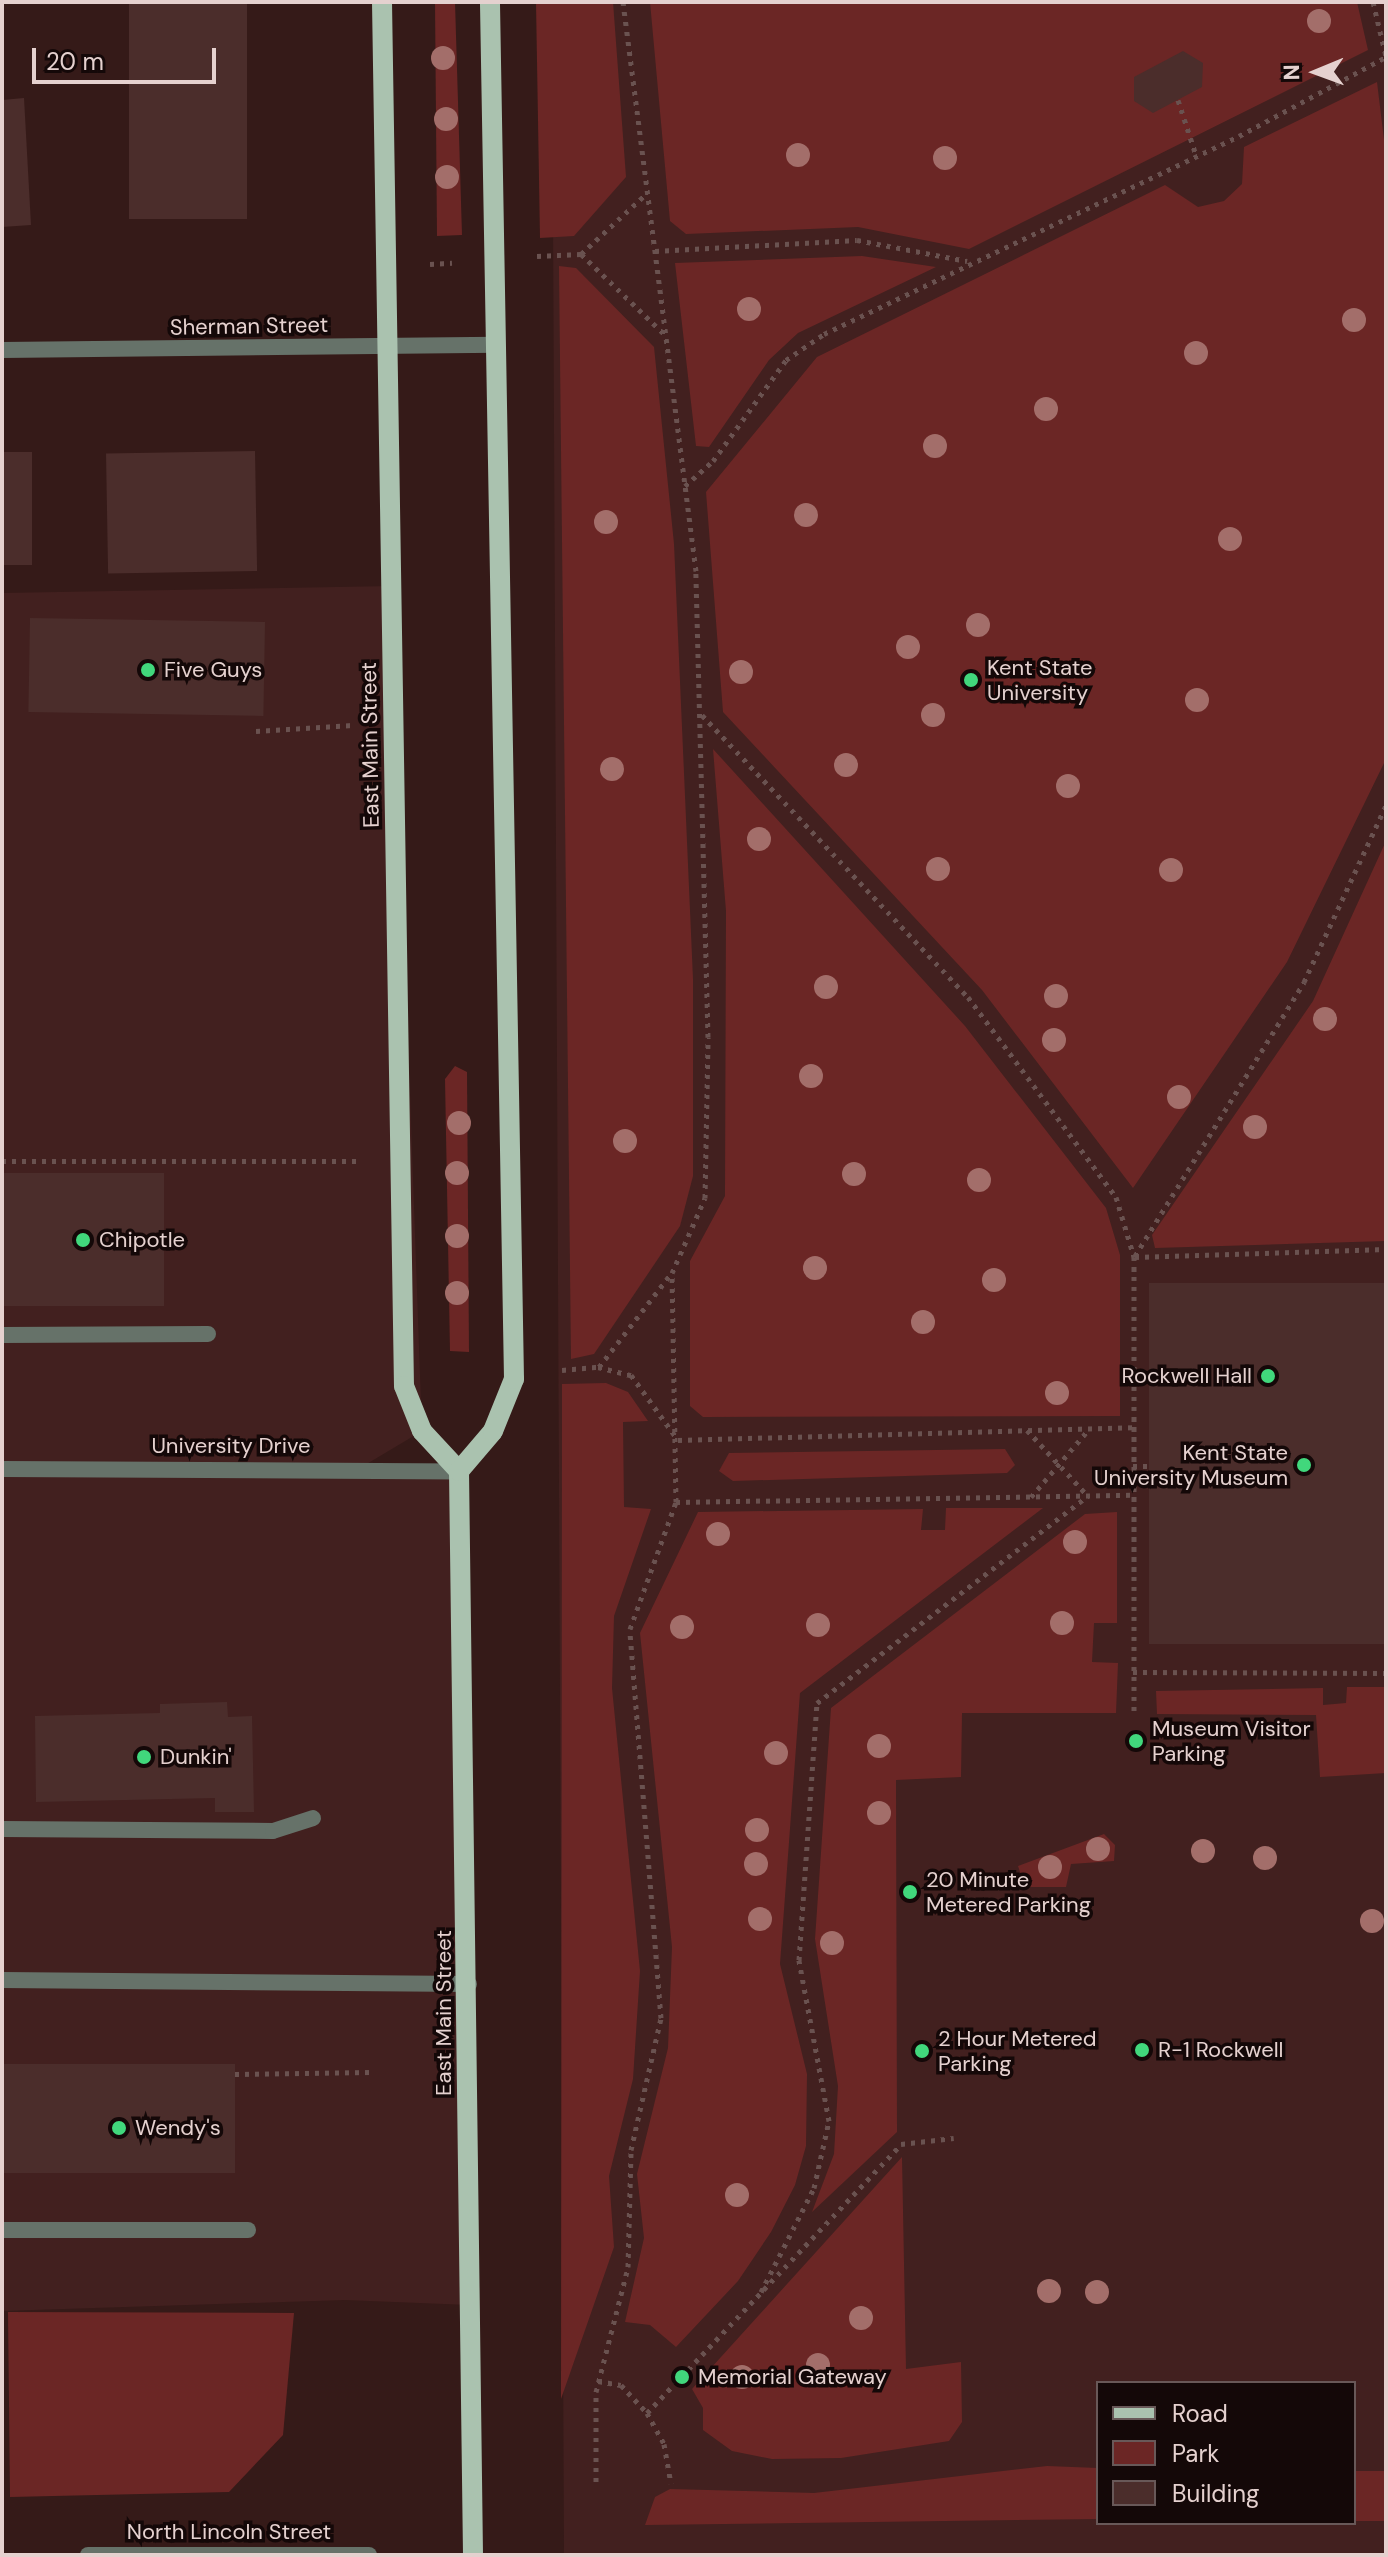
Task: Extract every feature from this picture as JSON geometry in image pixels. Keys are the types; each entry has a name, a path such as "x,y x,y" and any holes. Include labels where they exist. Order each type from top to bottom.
{"main road":[{"name":"East Main Street","path":"382,2 404,1386 422,1431 459,1471 469,1984 473,2555"},
{"path":"459,1471 493,1431 514,1379 490,2"}],"street":[{"name":"Sherman Street","path":"2,350 497,345"},
{"path":"2,1335 208,1334"},
{"name":"University Drive","path":"2,1469 459,1471"},
{"path":"2,1829 273,1831 313,1818"},
{"path":"2,1980 469,1984"},
{"path":"2,2230 248,2230"},
{"name":"North Lincoln Street","path":"88,2555 369,2555"}],"path":[{"path":"598,1367 672,1273 705,1198 702,714 696,571 663,333 623,2"},
{"path":"684,486 713,461 786,360 969,261 1196,155 1386,57 1373,2"},
{"path":"1178,100 1196,155"},
{"path":"648,192 578,254 663,333"},
{"path":"655,251 857,240 969,261"},
{"path":"702,714 968,997 1116,1197 1134,1257 1134,1713"},
{"path":"256,731 354,725"},
{"path":"1134,1257 1304,982 1386,805"},
{"path":"2,1161 356,1161"},
{"path":"1134,1257 1386,1249"},
{"path":"596,2482 598,2381 628,2267 631,2150 661,2018 630,1629 676,1502 678,1440 672,1273"},
{"path":"562,1370 598,1367 631,1375 678,1440"},
{"path":"678,1440 1133,1427"},
{"path":"1031,1497 1089,1429"},
{"path":"1027,1430 1088,1496"},
{"path":"1133,1466 1150,1466"},
{"path":"676,1502 1133,1495"},
{"path":"761,2292 814,2188 829,2121 799,1960 817,1703 1088,1496"},
{"path":"1133,1672 1386,1673"},
{"path":"235,2074 371,2072"},
{"path":"647,2413 901,2144 954,2138"},
{"path":"598,2381 621,2385 647,2413 664,2444 671,2483"}],"shaded area":[{"name":"Kent State University","path":"552,2 1386,2 1386,2555 564,2555"},
{"path":"392,586 422,1431 360,1468 459,1471 469,2305 345,2300 2,2311 2,593"}],"green space":[{"path":"435,2 455,2 462,235 437,236"},
{"path":"536,2 613,2 626,177 574,236 540,238"},
{"path":"650,2 1357,2 1368,50 969,249 858,227 686,234 670,221"},
{"path":"1377,82 1386,156 1386,759 1287,962 1133,1188 982,990 723,712 706,492 817,357 1165,185 1198,207 1224,201 1242,184 1244,147"},
{"path":"862,256 936,267 798,333 769,360 709,447 696,446 675,263"},
{"path":"559,266 576,268 654,347 674,544 693,979 693,1176 680,1226 594,1354 571,1359"},
{"path":"713,749 965,1026 1106,1208 1120,1255 1120,1416 703,1417 690,1406 690,1261 725,1196 726,911"},
{"path":"1386,841 1386,1241 1155,1248 1152,1235 1313,1001"},
{"path":"455,1066 467,1072 469,1352 450,1351 445,1079"},
{"path":"606,1383 628,1392 648,1421 623,1422 624,1507 651,1509 614,1616 612,1688 640,1971 633,2079 609,2176 614,2247 561,2399 562,1384"},
{"path":"1005,1449 1015,1465 1007,1473 733,1481 719,1471 729,1453"},
{"path":"946,1508 1043,1508 800,1693 780,1964 807,2074 806,2146 795,2185 771,2232 738,2281 676,2347 650,2325 625,2322 644,2238 637,2174 668,2048 672,1947 640,1633 698,1512 923,1509 921,1530 945,1530"},
{"path":"1117,1512 1117,1623 1094,1623 1092,1662 1118,1663 1116,1713 962,1713 961,1777 896,1780 897,2132 812,2212 834,2154 838,2086 815,1939 831,1708 1085,1514"},
{"path":"1347,1687 1386,1687 1386,1773 1320,1777 1316,1715 1157,1714 1156,1691 1323,1688 1323,1705 1346,1703"},
{"path":"1104,1834 1115,1845 1114,1861 1071,1864 1066,1887 1030,1887 1022,1878 1018,1866"},
{"path":"902,2157 906,2369 961,2362 962,2422 949,2441 841,2458 772,2459 732,2451 703,2430 703,2408 692,2389"},
{"path":"8,2312 294,2313 283,2435 229,2492 10,2497"},
{"path":"1047,2466 1096,2468 1096,2519 645,2525 655,2497 670,2489 814,2493"},
{"path":"1356,2471 1386,2471 1386,2521 1356,2521"}],"building":[{"path":"129,2 247,2 247,219 129,219"},
{"path":"1183,51 1203,63 1202,87 1153,113 1134,101 1134,77"},
{"path":"24,98 31,225 2,227 2,100"},
{"path":"255,451 257,571 108,574 106,454"},
{"path":"2,452 32,452 32,565 2,565"},
{"name":"Five Guys","path":"30,618 265,622 263,716 28,712"},
{"name":"Chipotle","path":"2,1173 164,1173 164,1306 2,1306"},
{"name":"Rockwell Hall","path":"1149,1283 1386,1283 1386,1644 1149,1644"},
{"name":"Dunkin'","path":"227,1702 228,1717 252,1716 254,1812 215,1812 215,1798 36,1802 35,1716 160,1713 160,1704"},
{"name":"Wendy's","path":"2,2064 235,2064 235,2173 2,2173"}],"place":[{"name":"Five Guys","path":"148,670"},
{"name":"Kent State University","path":"971,680"},
{"name":"Chipotle","path":"83,1240"},
{"name":"Rockwell Hall","path":"1268,1376"},
{"name":"Kent State University Museum","path":"1304,1465"},
{"name":"Museum Visitor Parking","path":"1136,1741"},
{"name":"Dunkin'","path":"144,1757"},
{"name":"20 Minute Metered Parking","path":"910,1892"},
{"name":"R-1 Rockwell","path":"1142,2050"},
{"name":"2 Hour Metered Parking","path":"922,2051"},
{"name":"Wendy's","path":"119,2128"},
{"name":"Memorial Gateway","path":"682,2377"}]}
